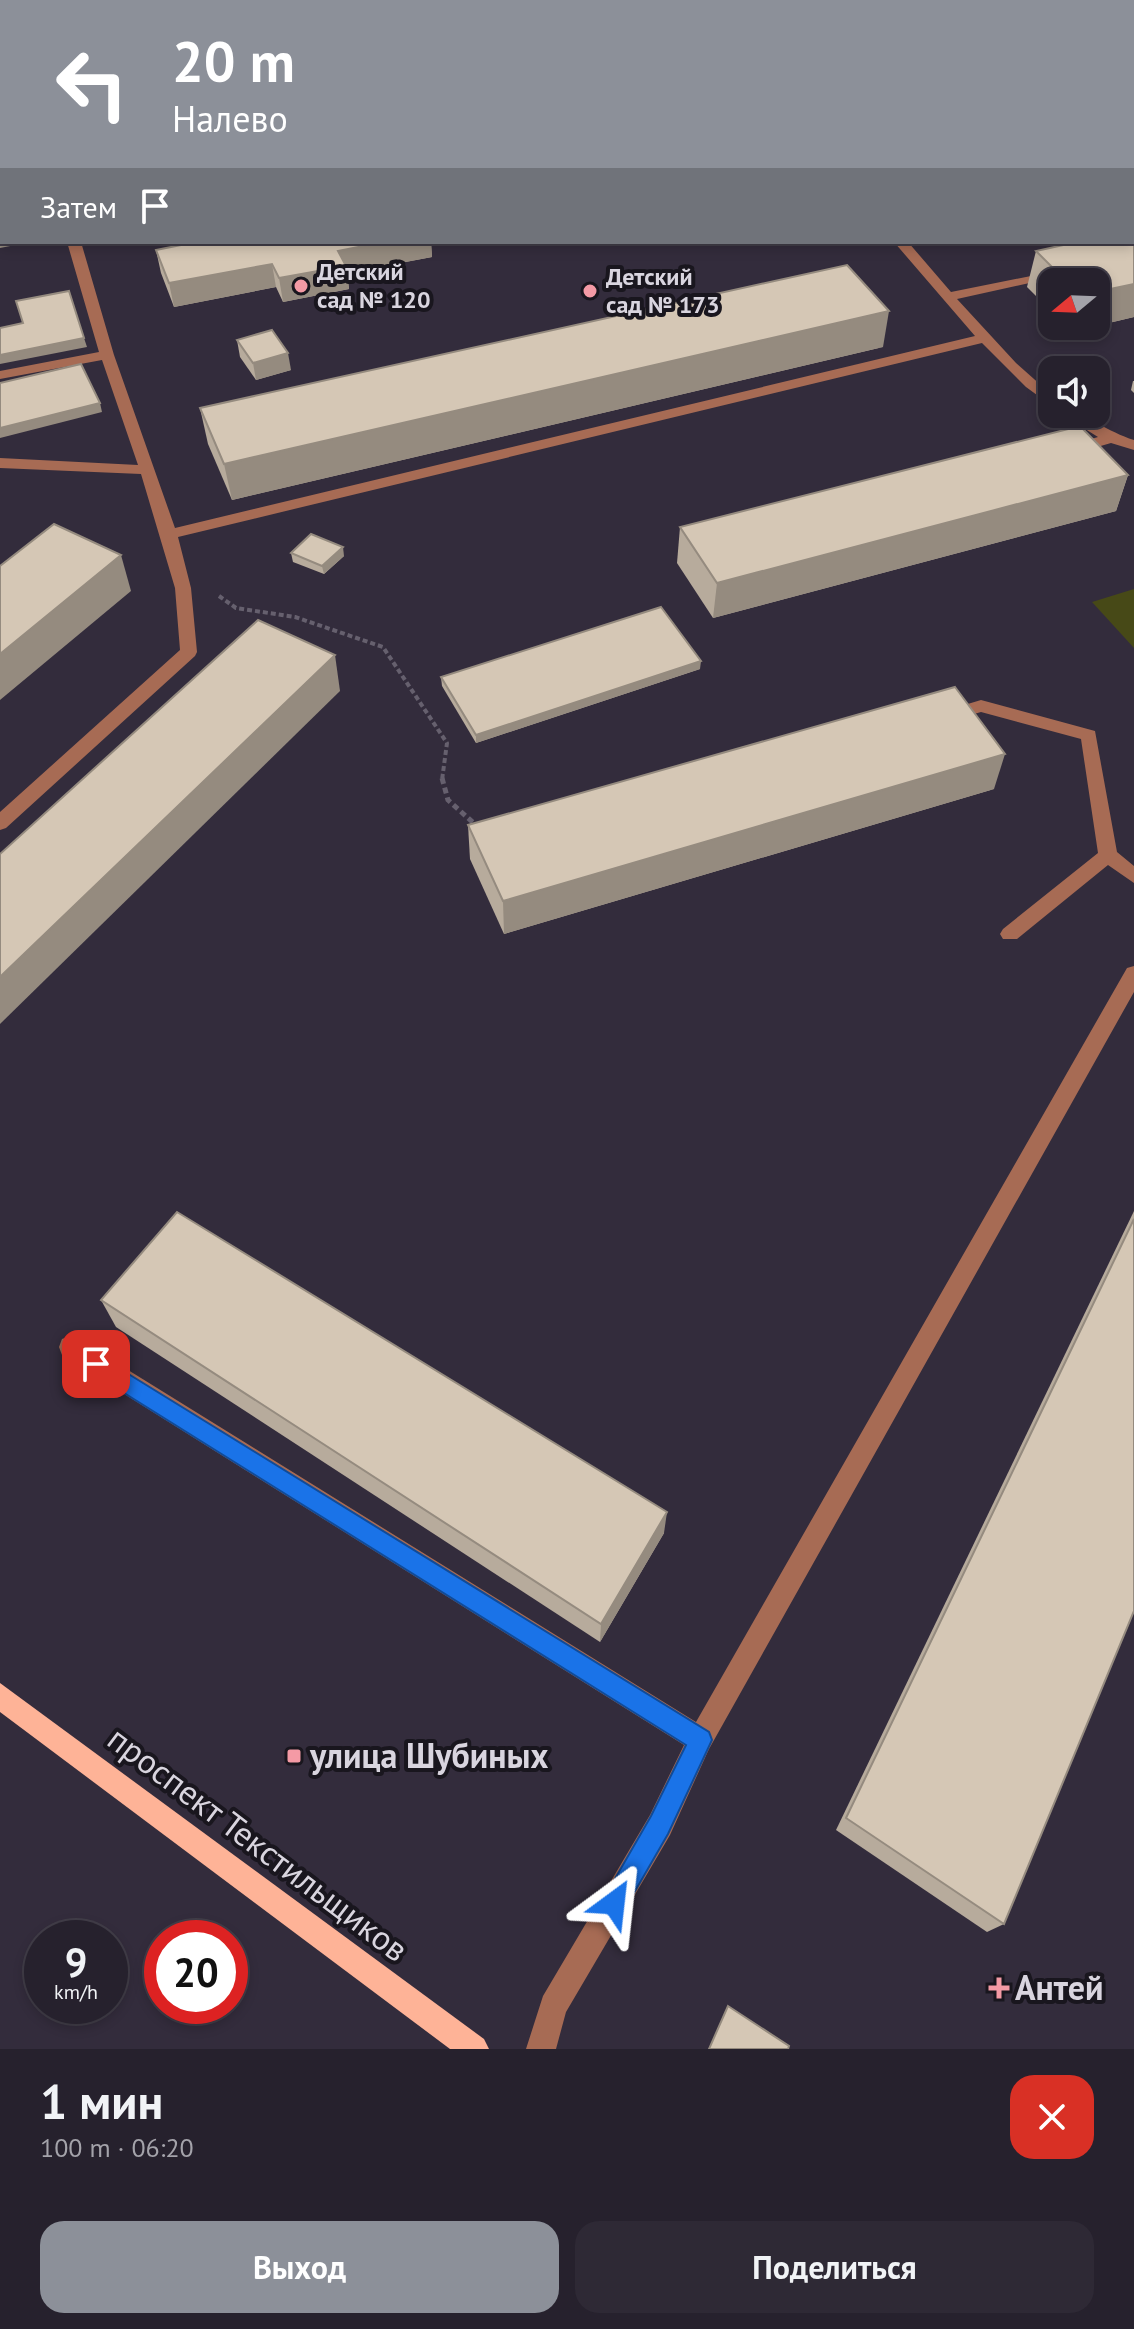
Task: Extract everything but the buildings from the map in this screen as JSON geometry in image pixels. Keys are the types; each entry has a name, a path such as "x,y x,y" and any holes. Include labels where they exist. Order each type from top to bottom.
{"main road":[{"name":"проспект Текстильщиков","path":"0,1696 474,2049"}],"lane":[{"path":"0,823 189,652 183,588 169,534 107,355 75,244"},
{"path":"903,244 986,338 1038,390"},
{"path":"949,297 1038,277"},
{"path":"169,534 986,338"},
{"path":"0,375 107,355"},
{"path":"1093,428 1134,445"},
{"path":"1051,455 1111,438"},
{"path":"0,463 146,470"},
{"path":"936,719 981,706 1089,735 1108,855 1134,876"},
{"path":"1010,934 1108,855"},
{"path":"541,2049 553,2006 660,1825 700,1740 1134,974"},
{"path":"70,1347 700,1740"}],"path":[{"path":"210,589 236,608 295,617 383,647 447,743 439,781 445,799 486,834"}],"shaded area":[{"path":"1134,589 1134,648 1092,602"}],"place":[{"name":"Детский сад № 120","path":"301,286"},
{"name":"Детский сад № 173","path":"590,291"},
{"name":"улица Шубиных","path":"294,1756"},
{"name":"Антей","path":"999,1988"}],"route":[{"path":"96,1364 700,1740 660,1825 614,1903"}]}
